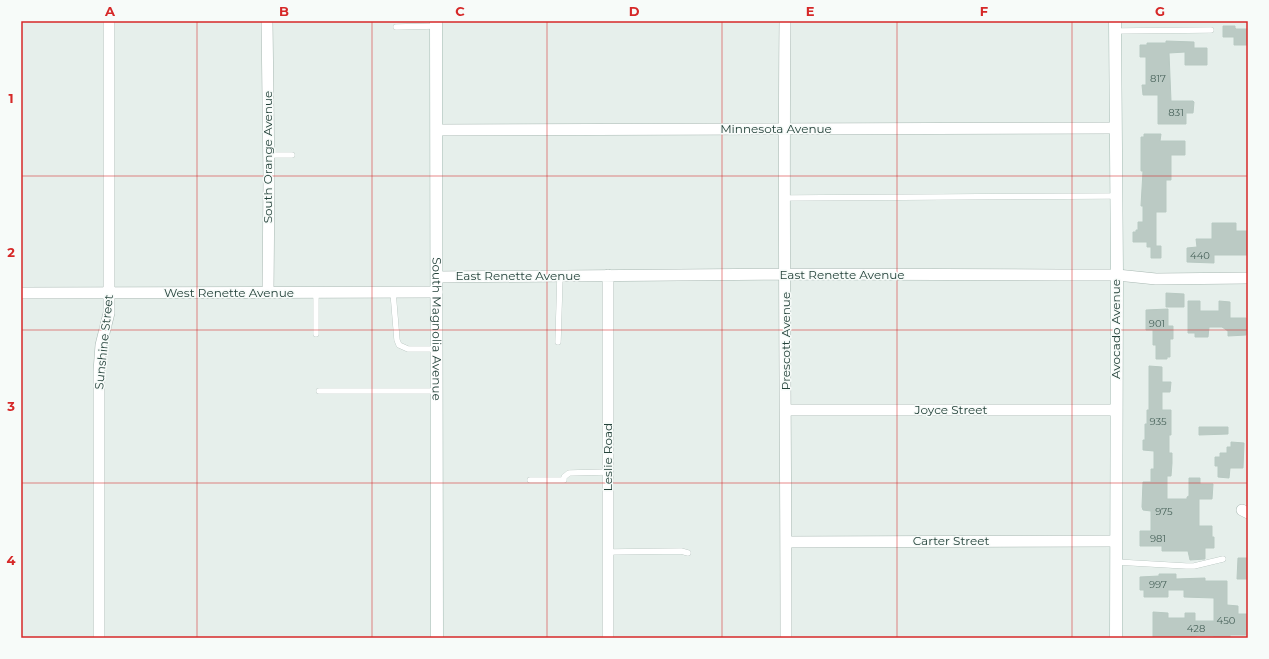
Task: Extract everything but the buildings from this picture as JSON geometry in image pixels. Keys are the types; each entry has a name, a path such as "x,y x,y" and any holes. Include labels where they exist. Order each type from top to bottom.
{"main road":[{"name":"South Magnolia Avenue","path":"436,24 437,638"},
{"name":"Avocado Avenue","path":"1115,26 1116,638"}],"street":[{"name":"Sunshine Street","path":"99,638 99,371 101,345 109,313 109,21"},
{"name":"South Orange Avenue","path":"267,21 268,293"},
{"name":"Prescott Avenue","path":"785,21 784,198 786,638"},
{"name":"Minnesota Avenue","path":"437,130 1115,128"},
{"name":"East Renette Avenue","path":"437,276 785,274 1116,275 1156,279 1248,278"},
{"name":"Leslie Road","path":"608,276 608,638"},
{"name":"West Renette Avenue","path":"21,293 437,292"},
{"name":"Joyce Street","path":"786,410 1116,410"},
{"name":"Carter Street","path":"786,542 1116,541"}],"lane":[{"path":"396,27 436,24"},
{"path":"1115,26 1211,30"},
{"path":"268,155 292,155"},
{"path":"784,198 1116,196"},
{"path":"558,342 560,276"},
{"path":"394,292 397,340 399,345 408,349 437,349"},
{"path":"316,293 316,334"},
{"path":"319,391 437,391"},
{"path":"530,480 564,480 564,477 569,473 608,472"},
{"path":"608,552 688,552"},
{"path":"1116,562 1194,566 1223,559"}]}
